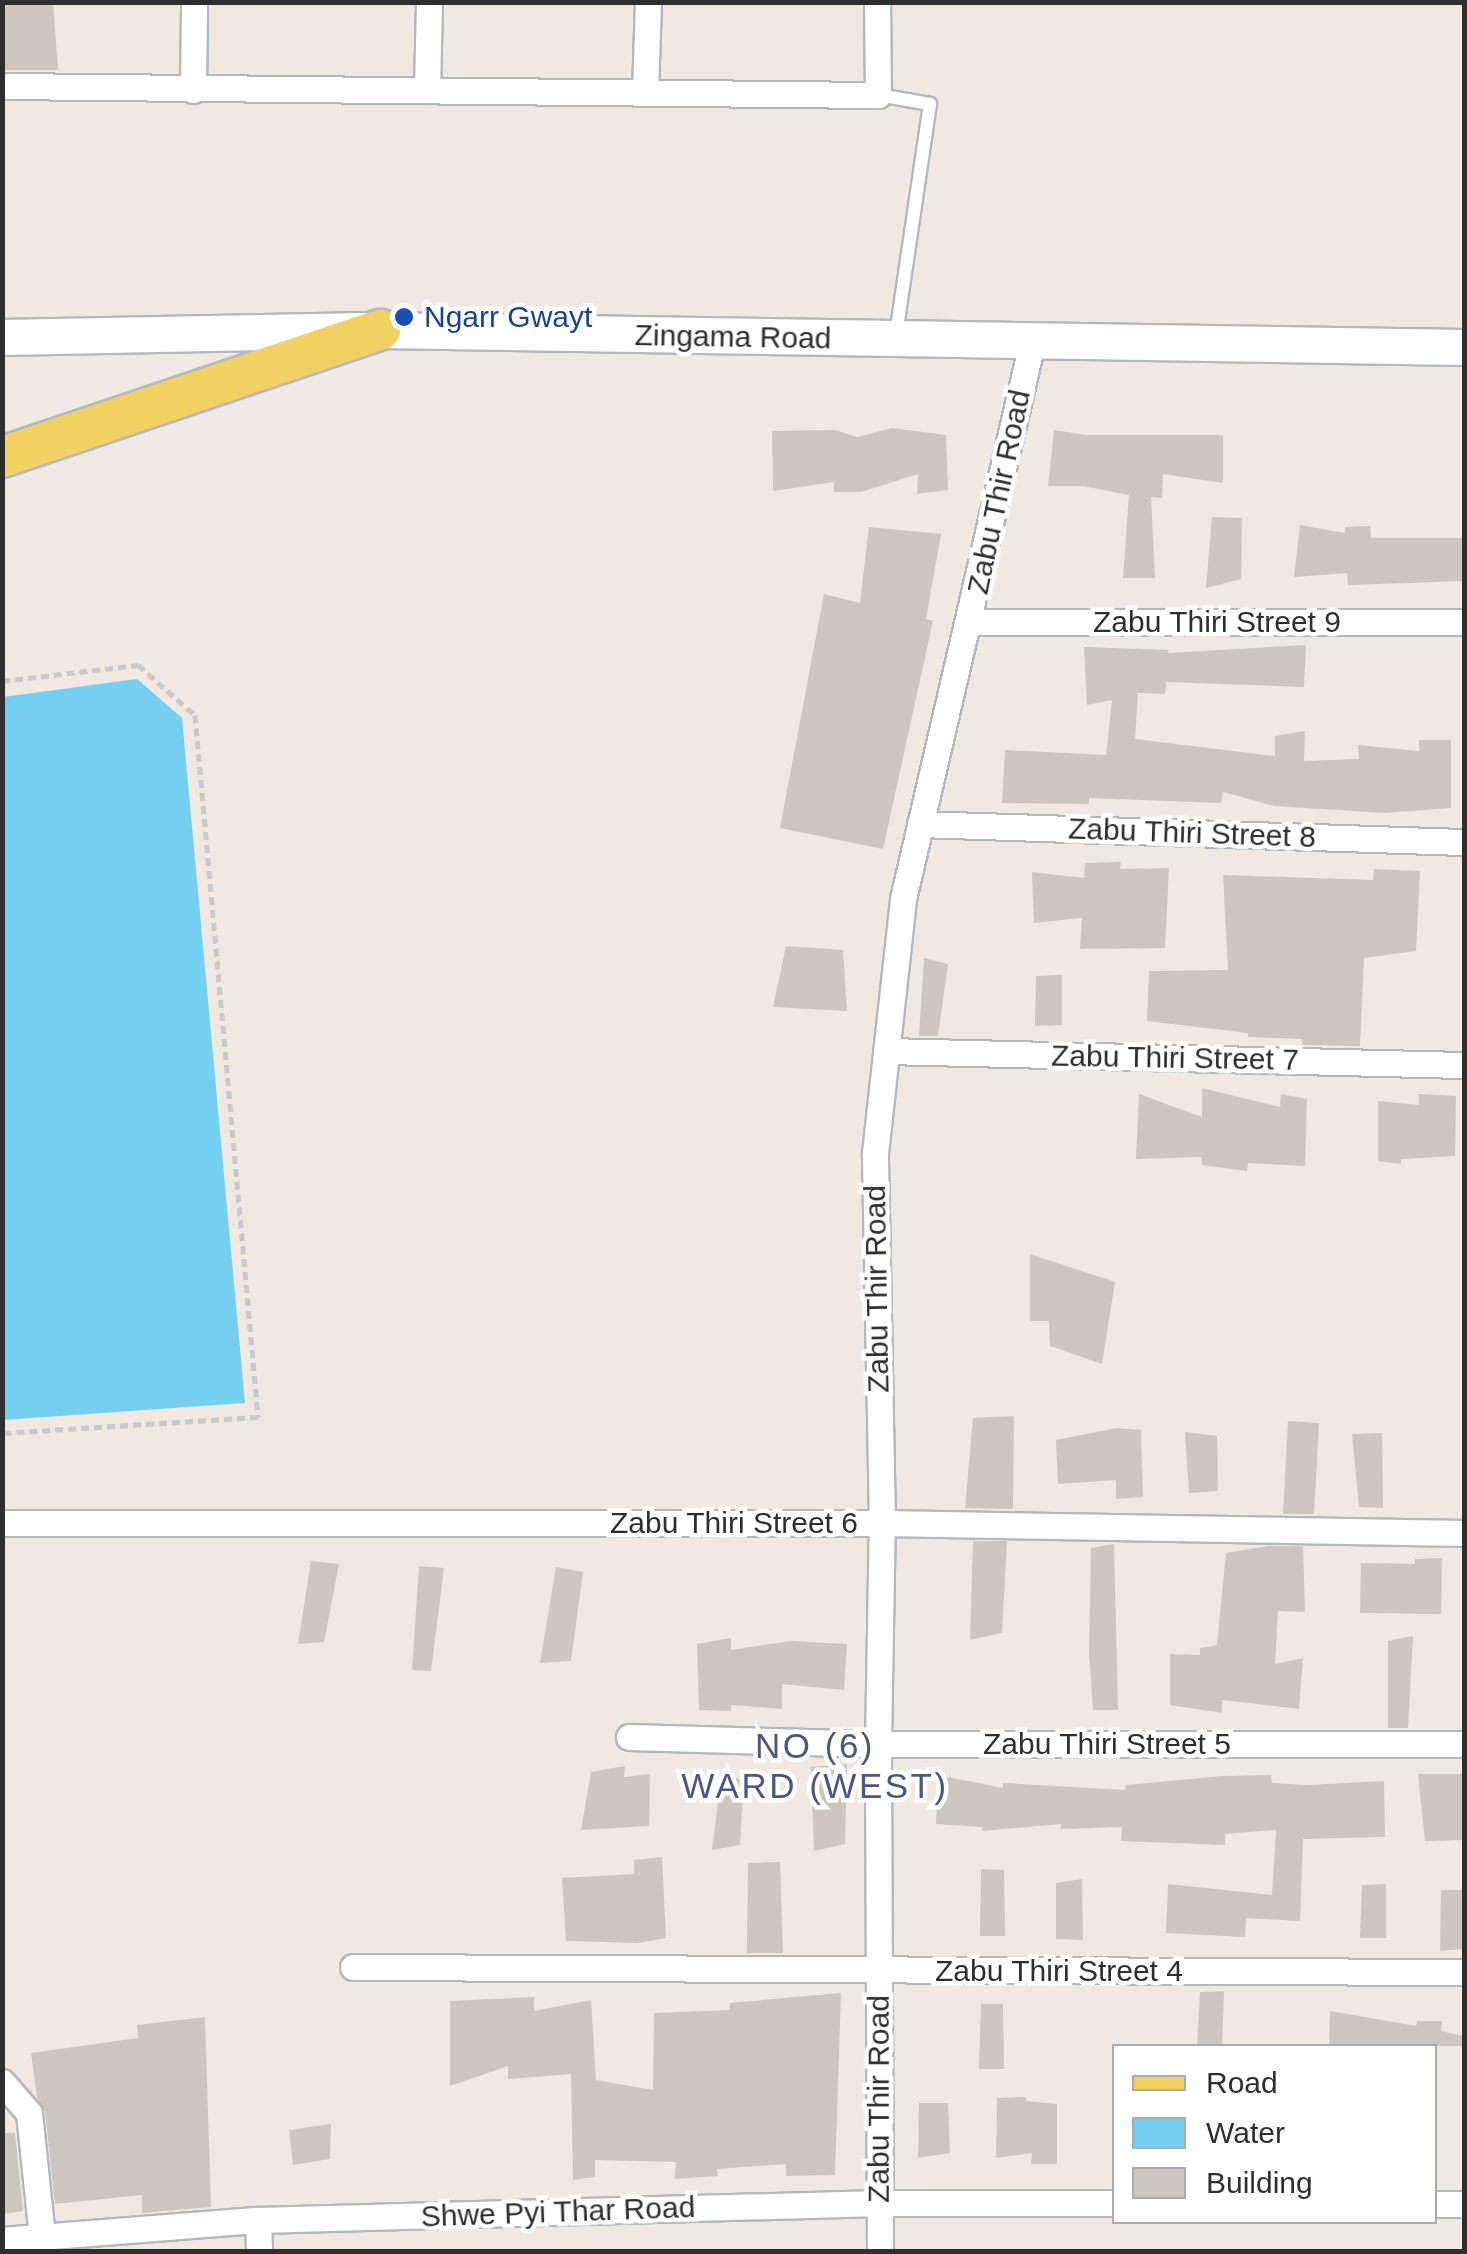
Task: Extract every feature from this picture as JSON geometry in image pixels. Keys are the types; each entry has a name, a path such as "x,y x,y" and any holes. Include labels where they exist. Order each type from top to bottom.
{"main road":[{"path":"2,457 380,330"}],"street":[{"path":"193,90 194,2"},
{"path":"428,90 429,2"},
{"path":"645,92 648,2"},
{"path":"2,86 878,95 877,2"},
{"name":"Zingama Road","path":"2,338 380,330 1032,344 1464,348"},
{"name":"Zabu Thir Road","path":"880,2252 878,1744 882,1523 875,1153 903,899 1032,344"},
{"name":"Zabu Thiri Street 9","path":"970,622 1464,622"},
{"name":"Zabu Thiri Street 8","path":"920,824 1464,842"},
{"name":"Zabu Thiri Street 7","path":"886,1050 1464,1065"},
{"name":"Zabu Thiri Street 6","path":"2,1523 882,1523 1464,1533"},
{"name":"Zabu Thiri Street 5","path":"629,1738 878,1744 1464,1744"},
{"name":"Zabu Thiri Street 4","path":"353,1967 1464,1972"},
{"path":"2,2082 29,2113 20,2242"},
{"name":"Shwe Pyi Thar Road","path":"20,2242 258,2220 880,2202 1112,2203"},
{"path":"1437,2204 1464,2204"},
{"path":"258,2220 259,2252"}],"lane":[{"path":"878,95 930,104 895,340"}],"path":[{"path":"2,682 138,665 196,715 258,1418 2,1433"}],"water":[{"path":"137,679 182,718 245,1403 3,1420 3,697"}],"building":[{"path":"2,2 53,2 58,70 2,70"},
{"path":"892,428 946,435 948,490 917,494 918,474 861,492 834,492 834,482 773,491 772,431 835,430 857,437"},
{"path":"1054,430 1086,435 1223,435 1223,483 1163,474 1162,498 1151,497 1155,578 1123,578 1129,495 1083,486 1048,486"},
{"path":"1212,517 1242,518 1241,579 1206,588"},
{"path":"1300,525 1345,533 1345,527 1370,526 1371,538 1464,538 1464,581 1348,585 1347,573 1294,577"},
{"path":"869,527 941,534 926,619 933,621 883,849 780,828 824,594 860,603"},
{"path":"1306,645 1304,687 1166,682 1165,694 1138,693 1135,739 1275,756 1275,736 1305,731 1304,761 1359,759 1358,745 1419,751 1419,740 1451,740 1451,808 1384,813 1274,806 1223,792 1221,803 1089,798 1089,804 1002,803 1005,750 1106,755 1112,700 1087,705 1084,647 1169,650 1168,653"},
{"path":"1121,862 1120,869 1169,868 1165,948 1080,949 1082,918 1034,923 1032,872 1084,878 1085,863"},
{"path":"1374,869 1420,871 1416,951 1364,958 1360,1046 1302,1045 1302,1039 1248,1037 1248,1033 1147,1021 1149,971 1228,970 1223,875 1373,880"},
{"path":"786,946 843,950 847,1011 773,1007"},
{"path":"924,958 948,964 938,1036 919,1036"},
{"path":"1062,975 1062,1025 1035,1026 1036,976"},
{"path":"1202,1088 1280,1107 1281,1094 1307,1099 1305,1166 1248,1163 1247,1171 1202,1165 1202,1157 1136,1159 1139,1094 1202,1117"},
{"path":"1419,1094 1456,1096 1455,1156 1401,1159 1401,1164 1378,1161 1378,1101 1419,1105"},
{"path":"1030,1254 1115,1282 1102,1364 1050,1346 1049,1321 1030,1321"},
{"path":"1014,1416 1013,1509 965,1508 973,1418"},
{"path":"1288,1421 1319,1423 1314,1514 1283,1514"},
{"path":"1117,1428 1141,1430 1143,1497 1116,1499 1116,1480 1058,1484 1056,1440"},
{"path":"1185,1432 1217,1436 1218,1491 1189,1493"},
{"path":"1382,1433 1383,1508 1359,1507 1352,1434"},
{"path":"973,1541 1007,1541 1002,1633 970,1640"},
{"path":"1114,1544 1118,1710 1093,1710 1089,1653 1091,1548"},
{"path":"1269,1546 1303,1546 1305,1612 1278,1611 1275,1664 1303,1658 1299,1709 1222,1700 1222,1713 1170,1705 1170,1654 1200,1655 1200,1648 1217,1645 1226,1553"},
{"path":"1442,1558 1441,1614 1360,1613 1361,1563 1415,1564 1415,1559"},
{"path":"311,1561 339,1564 324,1642 298,1644"},
{"path":"419,1566 444,1568 431,1671 412,1670"},
{"path":"556,1567 583,1572 571,1661 540,1663"},
{"path":"1413,1636 1408,1728 1388,1728 1388,1641"},
{"path":"731,1638 731,1650 791,1641 847,1644 844,1690 782,1684 782,1709 731,1705 731,1711 699,1710 697,1644"},
{"path":"847,1764 845,1844 814,1851 811,1767"},
{"path":"625,1766 624,1777 650,1774 649,1826 581,1830 591,1772"},
{"path":"1418,1774 1464,1774 1464,1840 1425,1841"},
{"path":"938,1775 1003,1788 1003,1783 1125,1790 1126,1785 1223,1776 1271,1775 1272,1783 1307,1785 1384,1781 1385,1837 1303,1839 1300,1921 1246,1918 1245,1937 1166,1933 1168,1884 1272,1895 1276,1830 1225,1834 1225,1845 1121,1841 1122,1827 1061,1829 1061,1824 982,1831 982,1827 936,1824"},
{"path":"721,1778 744,1779 740,1845 712,1850"},
{"path":"662,1857 666,1938 638,1943 566,1941 562,1878 634,1874 634,1860"},
{"path":"780,1862 783,1953 747,1953 748,1863"},
{"path":"981,1869 1004,1870 1005,1936 980,1936"},
{"path":"1082,1879 1083,1940 1056,1939 1056,1883"},
{"path":"1386,1884 1386,1938 1360,1938 1362,1885"},
{"path":"1441,1890 1464,1890 1464,1949 1440,1951"},
{"path":"1224,1991 1222,2044 1197,2044 1200,1992"},
{"path":"841,1993 835,2175 786,2176 786,2164 717,2169 718,2176 675,2179 676,2162 595,2160 595,2177 573,2180 571,2074 508,2079 508,2066 450,2086 450,2001 534,1997 534,2011 591,2000 596,2080 653,2090 654,2013 730,2010 730,2003"},
{"path":"981,2004 1003,2004 1004,2069 979,2069"},
{"path":"1330,2011 1416,2026 1417,2021 1442,2021 1441,2031 1463,2036 1462,2046 1329,2044"},
{"path":"205,2017 211,2207 142,2213 142,2195 55,2204 45,2111 37,2097 31,2053 138,2038 137,2025"},
{"path":"1026,2097 1026,2101 1057,2104 1057,2164 1031,2164 1032,2153 996,2158 997,2098"},
{"path":"919,2103 948,2103 950,2153 918,2158"},
{"path":"331,2124 330,2159 293,2165 289,2130"},
{"path":"2,2133 15,2133 23,2211 2,2214"}],"place":[{"name":"Ngarr Gwayt","path":"404,317"}],"district":[{"name":"NO (6) WARD (WEST)","path":"815,1766"}]}
